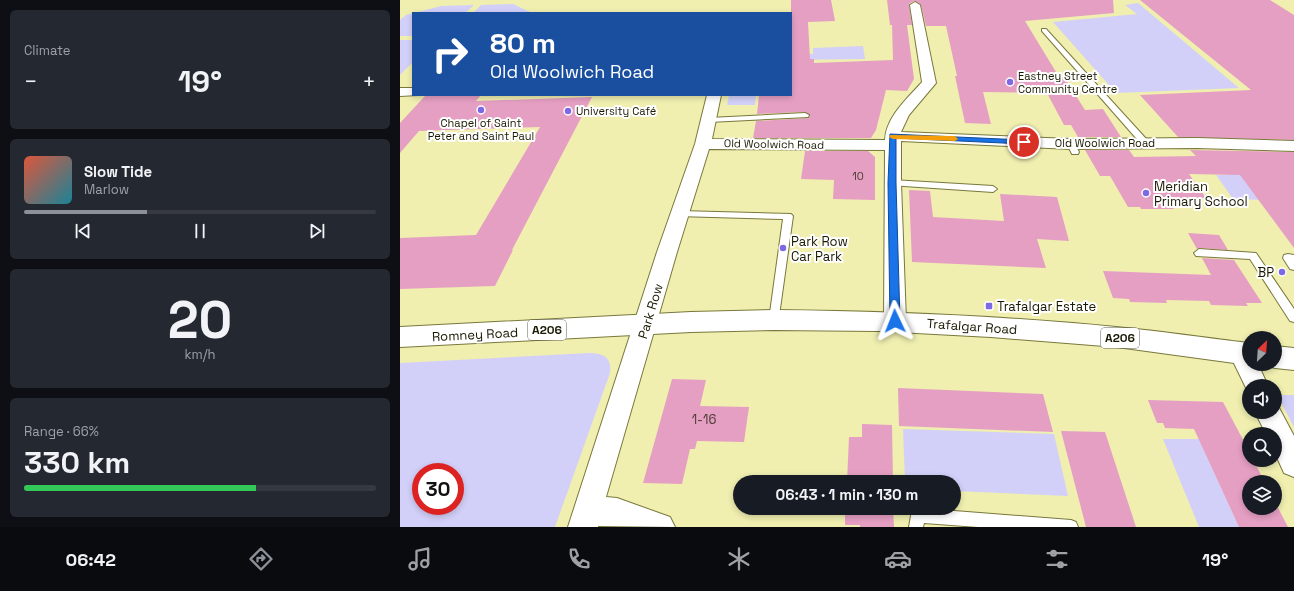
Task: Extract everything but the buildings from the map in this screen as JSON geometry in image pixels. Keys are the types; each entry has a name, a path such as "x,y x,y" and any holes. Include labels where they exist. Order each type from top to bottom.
{"main road":[{"name":"Trafalgar Road","path":"646,325 691,322 774,320 895,321 1117,337 1242,353"},
{"name":"Romney Road","path":"400,337 646,325"},
{"path":"1282,357 1294,359"}],"street":[{"path":"895,321 892,141 896,123 929,83 915,5"},
{"path":"400,92 412,92"},
{"name":"Park Row","path":"586,519 703,144 714,96"},
{"name":"Old Woolwich Road","path":"703,144 892,141 1073,148 1196,143 1294,146"},
{"path":"1272,419 1294,463"},
{"path":"586,519 617,512 660,527"}],"lane":[{"path":"1044,30 1146,144"},
{"path":"709,120 805,115"},
{"path":"892,183 993,188"},
{"path":"680,214 788,216 774,320"},
{"path":"1199,253 1253,256 1294,318"},
{"path":"1294,259 1288,258 1294,266"},
{"path":"916,527 917,515 1071,527"}],"shaded area":[{"path":"1138,3 1239,88 1116,93 1053,22 1137,14 1125,5"},
{"path":"513,4 530,12 474,12 481,5"},
{"path":"474,5 466,12 418,12 441,6"},
{"path":"412,13 412,36 400,36 400,20 406,15"},
{"path":"400,40 412,40 412,63 400,75"},
{"path":"863,46 865,59 792,60 792,54 813,54 813,48"},
{"path":"729,96 756,96 755,105 727,105"},
{"path":"1225,166 1294,201 1233,199 1216,175 1227,175 1229,172"},
{"path":"589,353 606,357 610,363 610,373 555,527 400,527 400,363"},
{"path":"1282,395 1294,395 1294,427 1282,404"},
{"path":"903,429 1054,434 1068,496 961,491 961,475 905,475"},
{"path":"1163,439 1199,439 1239,527 1199,527"}],"slow traffic":[{"path":"893,137 955,139"}],"place":[{"name":"Eastney Street Community Centre","path":"1010,82"},
{"name":"Chapel of Saint Peter and Saint Paul","path":"481,110"},
{"name":"University Café","path":"568,111"},
{"name":"Meridian Primary School","path":"1146,193"},
{"name":"Park Row Car Park","path":"783,248"},
{"name":"BP","path":"1282,272"},
{"name":"Trafalgar Estate","path":"989,306"}],"route":[{"path":"895,321 892,183 893,136 1024,142"}]}
